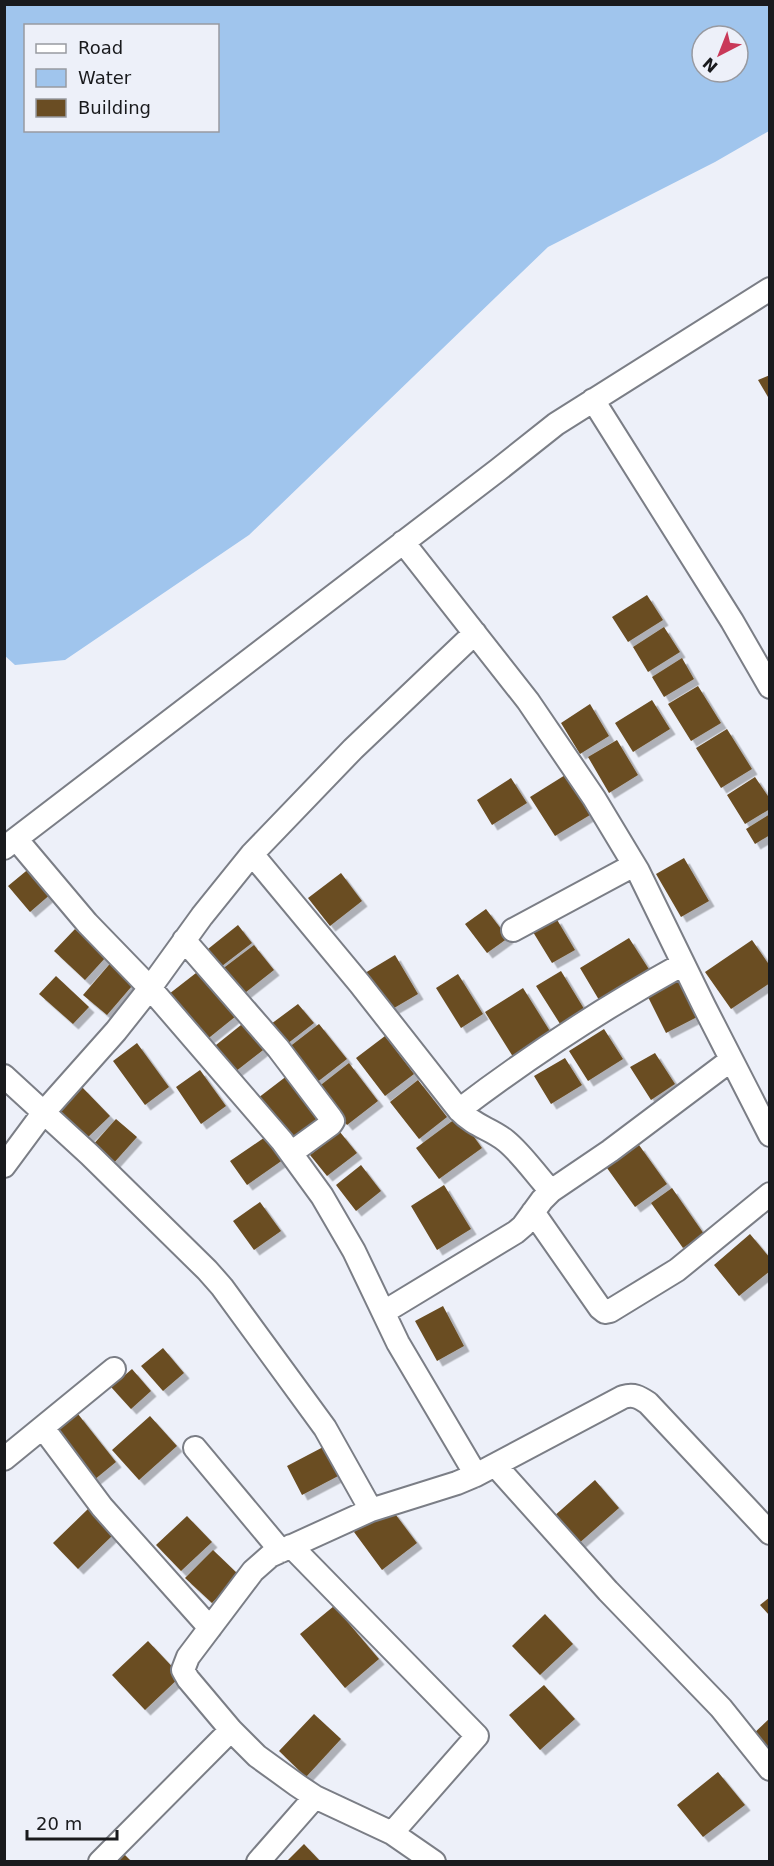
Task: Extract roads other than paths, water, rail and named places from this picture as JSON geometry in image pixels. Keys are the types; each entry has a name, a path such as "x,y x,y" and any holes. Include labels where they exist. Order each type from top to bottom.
{"street":[{"path":"770,289 556,424 11,844 150,988 269,1124 291,1153 322,1196 354,1251 398,1343 485,1470 608,1590 721,1708 770,1769"},
{"path":"593,400 732,621 770,687"},
{"path":"403,542 528,701 594,798 634,865 770,1135"},
{"path":"4,1166 44,1112 116,1031 252,854 352,749 475,633"},
{"path":"252,854 360,984 459,1110 474,1124 508,1143 551,1191"},
{"path":"513,930 634,865"},
{"path":"184,940 278,1048 332,1118 331,1124 291,1153"},
{"path":"459,1110 513,1069 597,1014 683,964"},
{"path":"384,1312 516,1232 551,1191 610,1151 731,1060"},
{"path":"4,1076 44,1112 222,1287 325,1428 371,1510"},
{"path":"533,1212 605,1312 678,1270 770,1194"},
{"path":"4,1459 114,1369"},
{"path":"434,1862 392,1833 315,1797 257,1756 231,1730 188,1679 183,1670 188,1657 253,1571 270,1556 286,1548 371,1510 457,1483 623,1397 631,1395 648,1403 770,1533"},
{"path":"43,1428 102,1507 210,1628"},
{"path":"195,1448 286,1548 477,1736 392,1833"},
{"path":"100,1862 231,1730"},
{"path":"258,1862 315,1797"}],"water":[{"path":"4,5 769,5 769,131 715,162 548,247 249,535 65,660 15,665 4,655"}]}
